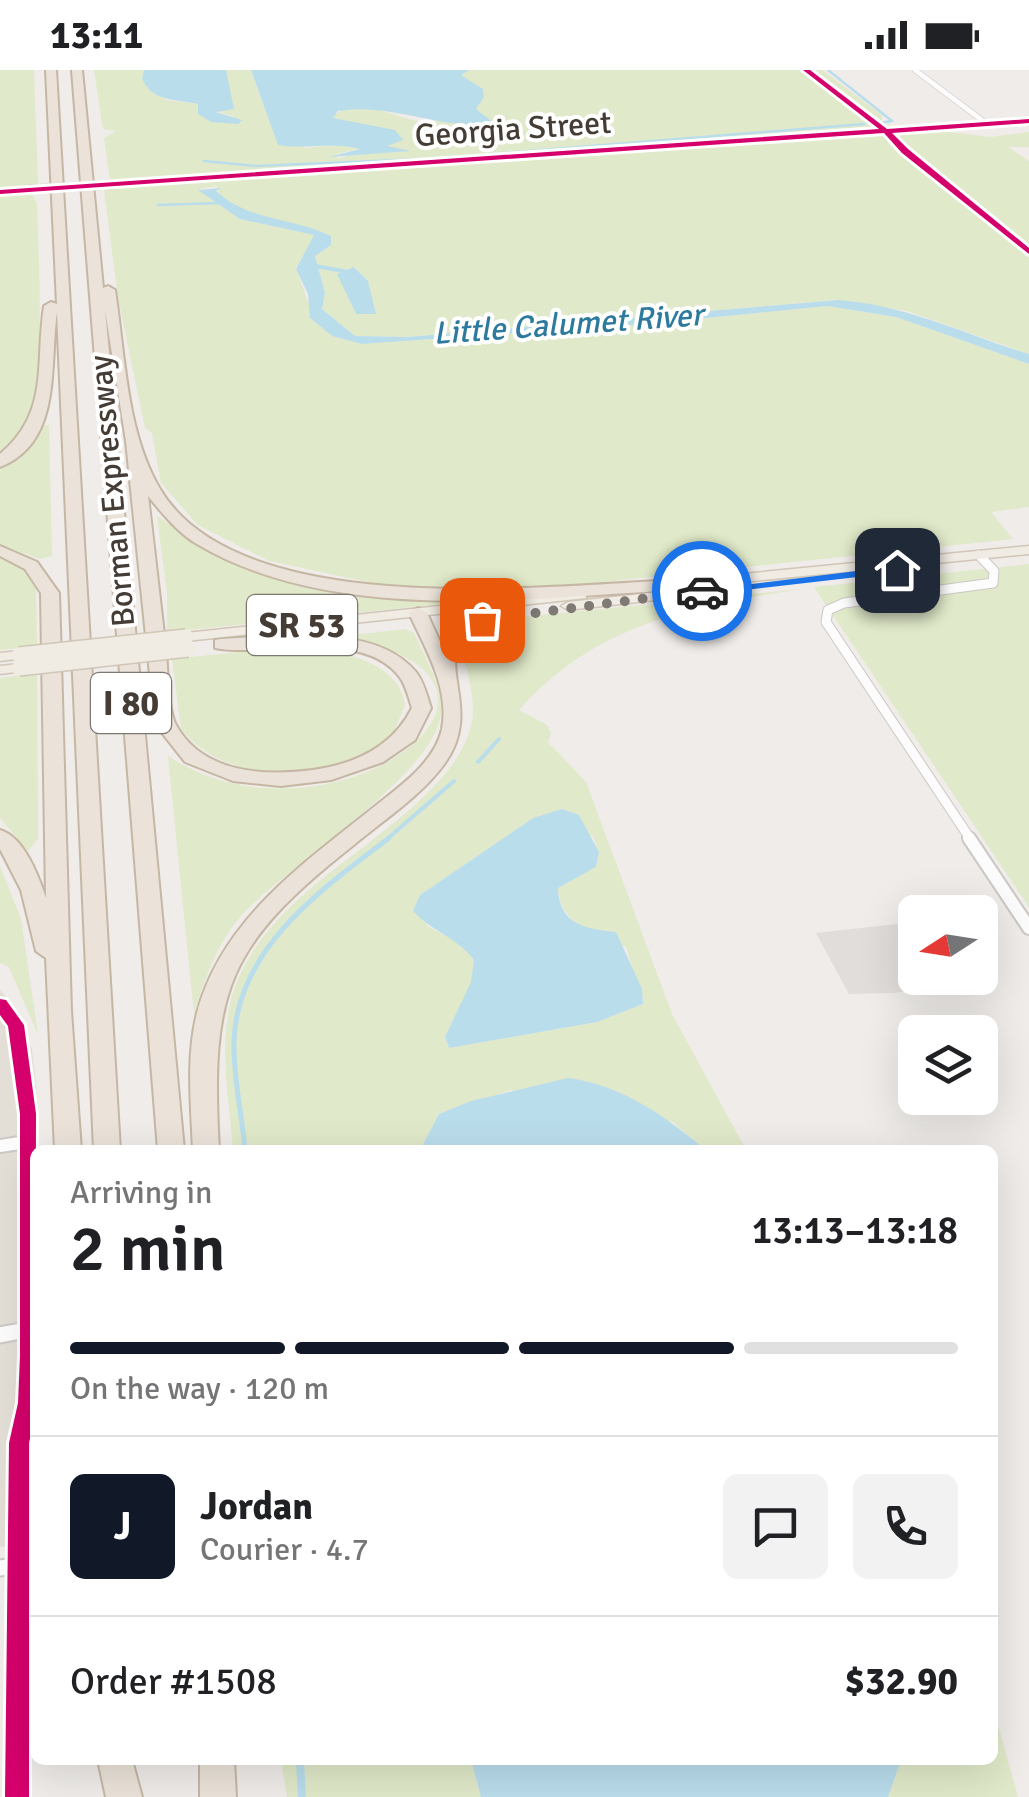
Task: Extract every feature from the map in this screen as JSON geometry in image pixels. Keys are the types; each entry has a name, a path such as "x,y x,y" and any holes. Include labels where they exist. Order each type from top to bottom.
{"highway":[{"name":"Borman Expressway","path":"51,70 108,1145"},
{"name":"Borman Expressway","path":"77,70 171,1145"},
{"path":"92,256 104,272 134,441 165,724 180,748 213,770 245,778 316,777 352,770 401,744 416,726 423,708 420,689 406,672 366,650 309,641 222,644"},
{"path":"0,462 35,430 44,410 50,310 61,279"},
{"path":"134,441 156,497 175,518 219,548 284,573 341,586 435,596 677,585"},
{"path":"0,551 28,562 43,575 50,593 59,1012 68,1145"},
{"path":"206,1145 209,1012 224,971 251,926 276,898 410,788 437,760 451,733 445,657 457,632 506,613"},
{"path":"420,617 447,680"},
{"path":"0,836 14,850 36,896 59,1012"},
{"path":"116,1765 127,1797"},
{"path":"127,1797 129,1765"},
{"path":"217,1765 218,1797"}],"main road":[{"name":"SR 53","path":"187,643 222,644 677,585 1029,550"},
{"name":"SR 53","path":"0,670 19,662 420,617 506,613 936,566 979,556"},
{"name":"SR 53","path":"0,657 19,662"}],"street":[{"path":"915,70 987,124"},
{"name":"Georgia Street","path":"0,192 1029,121"},
{"path":"979,556 994,571 993,583 844,603 828,610 826,622 1029,928"},
{"path":"0,1004 16,1024 24,1058 26,1142 26,1330 30,1356 28,1403 19,1443 18,1797"},
{"path":"0,1146 26,1142"},
{"path":"0,1335 26,1330"},
{"path":"0,1568 19,1564"}],"shaded area":[{"path":"898,924 898,992 849,994 816,933"},
{"path":"0,990 11,1002 32,1049 38,1103 36,1145 30,1145 30,1239 12,1545 0,1547"}],"green space":[{"path":"0,70 34,70 38,185 0,188"},
{"path":"94,70 144,70 142,79 166,100 199,104 217,121 238,124 233,116 215,111 233,109 226,70 251,70 262,101 305,148 338,144 361,148 337,154 337,159 389,143 332,118 342,110 366,107 430,122 447,118 476,108 469,83 460,74 469,70 822,70 882,115 882,124 912,128 110,180 104,138 116,131 103,129"},
{"path":"933,130 990,137 1029,132 1029,147 1008,147 1029,161 1029,354 907,311 838,300 408,337 355,336 322,309 325,293 315,256 331,245 326,233 246,212 221,196 217,186 199,189 240,219 315,235 296,268 308,302 332,336 362,344 647,324 828,306 896,317 1029,364 1029,507 991,512 1013,539 517,591 387,586 269,561 198,525 161,483 152,433 145,428 118,298 104,189","holes":["355,267 368,281 376,314 356,314 338,273"]},
{"path":"32,194 37,204 37,378 26,422 0,451 0,196"},
{"path":"49,425 52,556 40,559 0,545 0,470 25,451"},
{"path":"157,516 224,560 274,578 367,597 452,603 167,632 167,593"},
{"path":"0,558 24,569 36,581 37,646 0,650"},
{"path":"1029,564 1029,907 814,587"},
{"path":"802,589 722,603 648,623 581,657 519,710 547,725 551,733 548,742 586,782 672,1014 743,1145 700,1145 673,1122 511,1090 439,1114 423,1145 233,1145 226,1040 227,1019 239,977 281,916 397,821 449,769 472,723 464,645 468,636 495,623 521,617","holes":["533,818 593,836 598,852 596,867 558,888 560,901 572,920 582,927 626,947 643,1004 597,1022 449,1048 445,1037 472,982 474,960 464,946 427,926 420,895"]},
{"path":"405,629 414,633 439,692 441,712 433,736 387,791 240,917 218,951 194,1014 168,756 228,782 289,788 346,779 394,758 426,730 438,700 424,670 378,646 348,642 353,635"},
{"path":"298,646 344,648 341,653 373,664 390,676 405,705 392,737 341,762 283,772 226,762 201,749 181,729 172,659"},
{"path":"37,673 38,839 28,851 0,818 0,678"},
{"path":"0,866 21,919 38,1035 9,967 0,963"},
{"path":"998,1725 1018,1797 888,1797 899,1765 998,1765"},
{"path":"282,1765 472,1765 481,1797 287,1797"}],"water":[{"path":"144,70 226,70 234,109 216,112 242,120 238,124 211,122 198,114 198,104 158,96 142,79"},
{"path":"251,70 469,70 461,75 483,89 484,97 476,109 495,124 454,123 377,110 338,111 333,118 395,130 403,140 387,146 411,151 329,157 360,149 278,145"},
{"name":"Little Calumet River","path":"221,188 216,191 243,208 331,236 331,245 315,256 325,293 322,309 355,336 408,337 838,300 888,308 936,322 1029,354 1029,364 896,317 828,306 647,324 362,344 332,336 310,318 308,294 296,269 314,235 240,219 198,190"},
{"path":"354,267 368,281 376,314 356,314 337,274"},
{"path":"562,809 579,815 599,852 596,867 558,888 563,910 585,927 616,932 642,989 643,1004 597,1022 449,1048 445,1037 471,982 474,960 413,911 420,895 533,818"},
{"path":"568,1078 625,1095 700,1145 423,1145 439,1114 471,1101"},
{"path":"472,1765 899,1765 888,1797 481,1797"}],"waterway":[{"path":"828,70 892,121 880,123"},
{"path":"204,161 257,166 443,158 864,124"},
{"path":"158,205 220,203"},
{"path":"310,265 348,272"},
{"path":"478,762 499,739"},
{"path":"386,840 454,781"},
{"path":"244,1145 234,1041 239,1008 250,977 267,949 311,900 389,838"},
{"path":"300,1765 302,1797"}],"cycle path":[{"path":"806,70 876,123 1029,252"},
{"path":"0,192 1029,121"},
{"path":"0,1004 16,1025 28,1114 30,1356 28,1403 19,1443 17,1797"}],"way so far":[{"path":"482,620 506,613 702,591"}],"route":[{"path":"702,591 897,570"}]}
